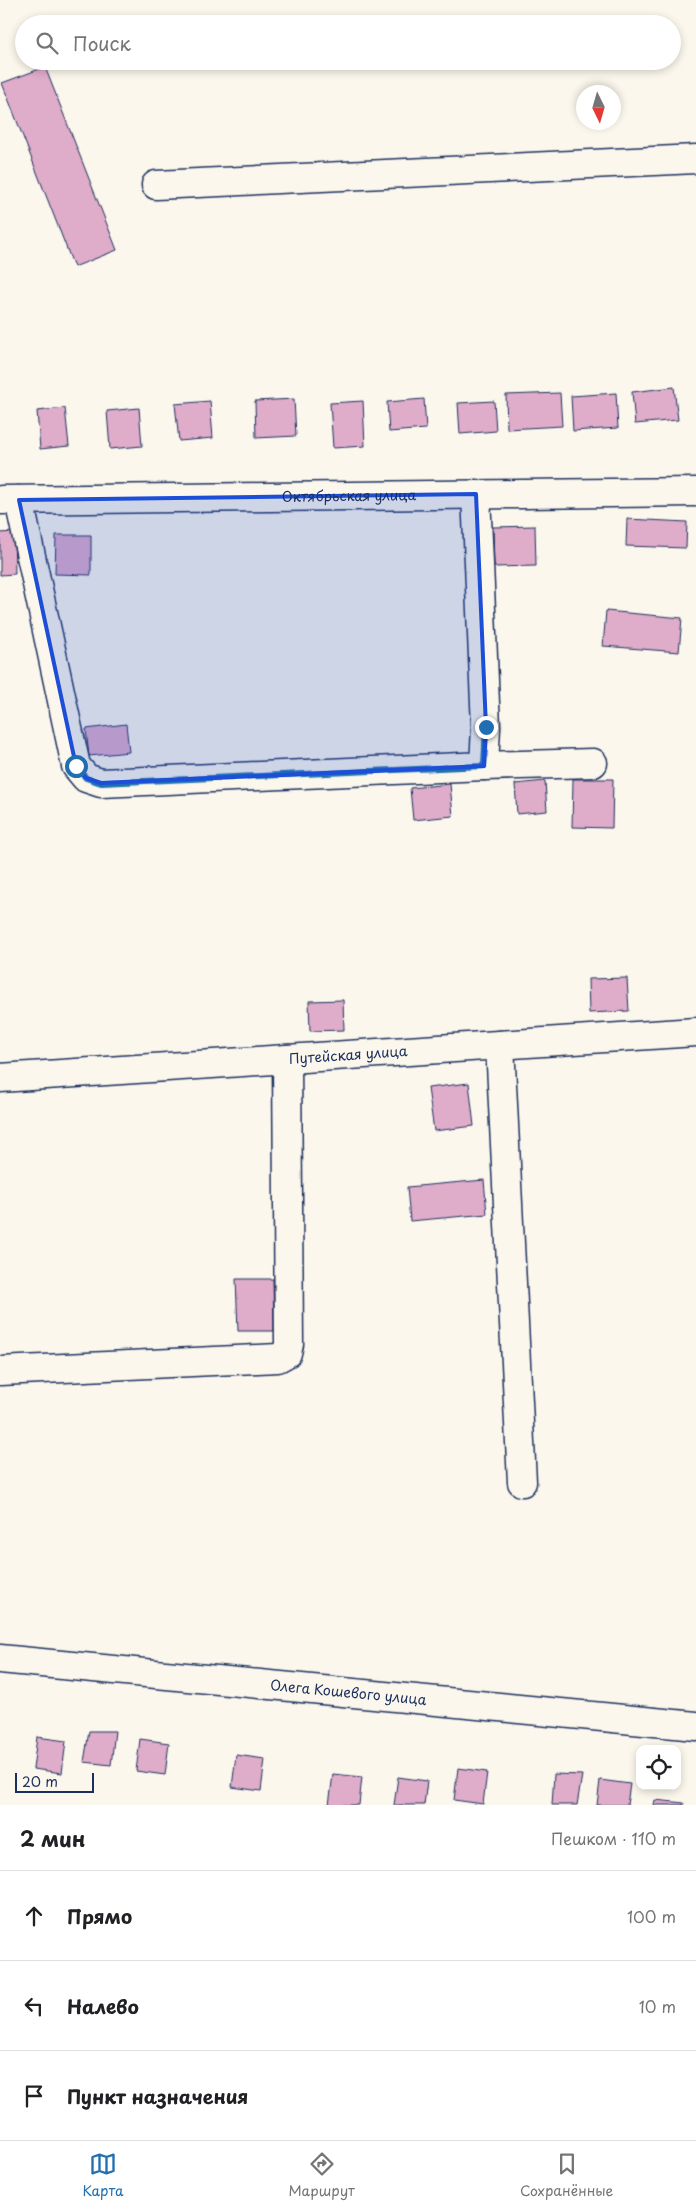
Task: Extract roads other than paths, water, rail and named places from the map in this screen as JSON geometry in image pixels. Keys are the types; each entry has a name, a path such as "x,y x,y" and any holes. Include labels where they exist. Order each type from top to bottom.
{"street":[{"path":"156,184 696,159"},
{"name":"Октябрьская улица","path":"10,500 696,492"},
{"path":"476,494 486,727 484,766"},
{"path":"10,500 76,766 86,778 101,783 593,763"},
{"name":"Путейская улица","path":"0,1078 696,1032"},
{"path":"500,1045 522,1482"},
{"path":"0,1371 278,1358 287,1353 289,1334 286,1059"},
{"name":"Олега Кошевого улица","path":"0,1659 696,1726"}]}
